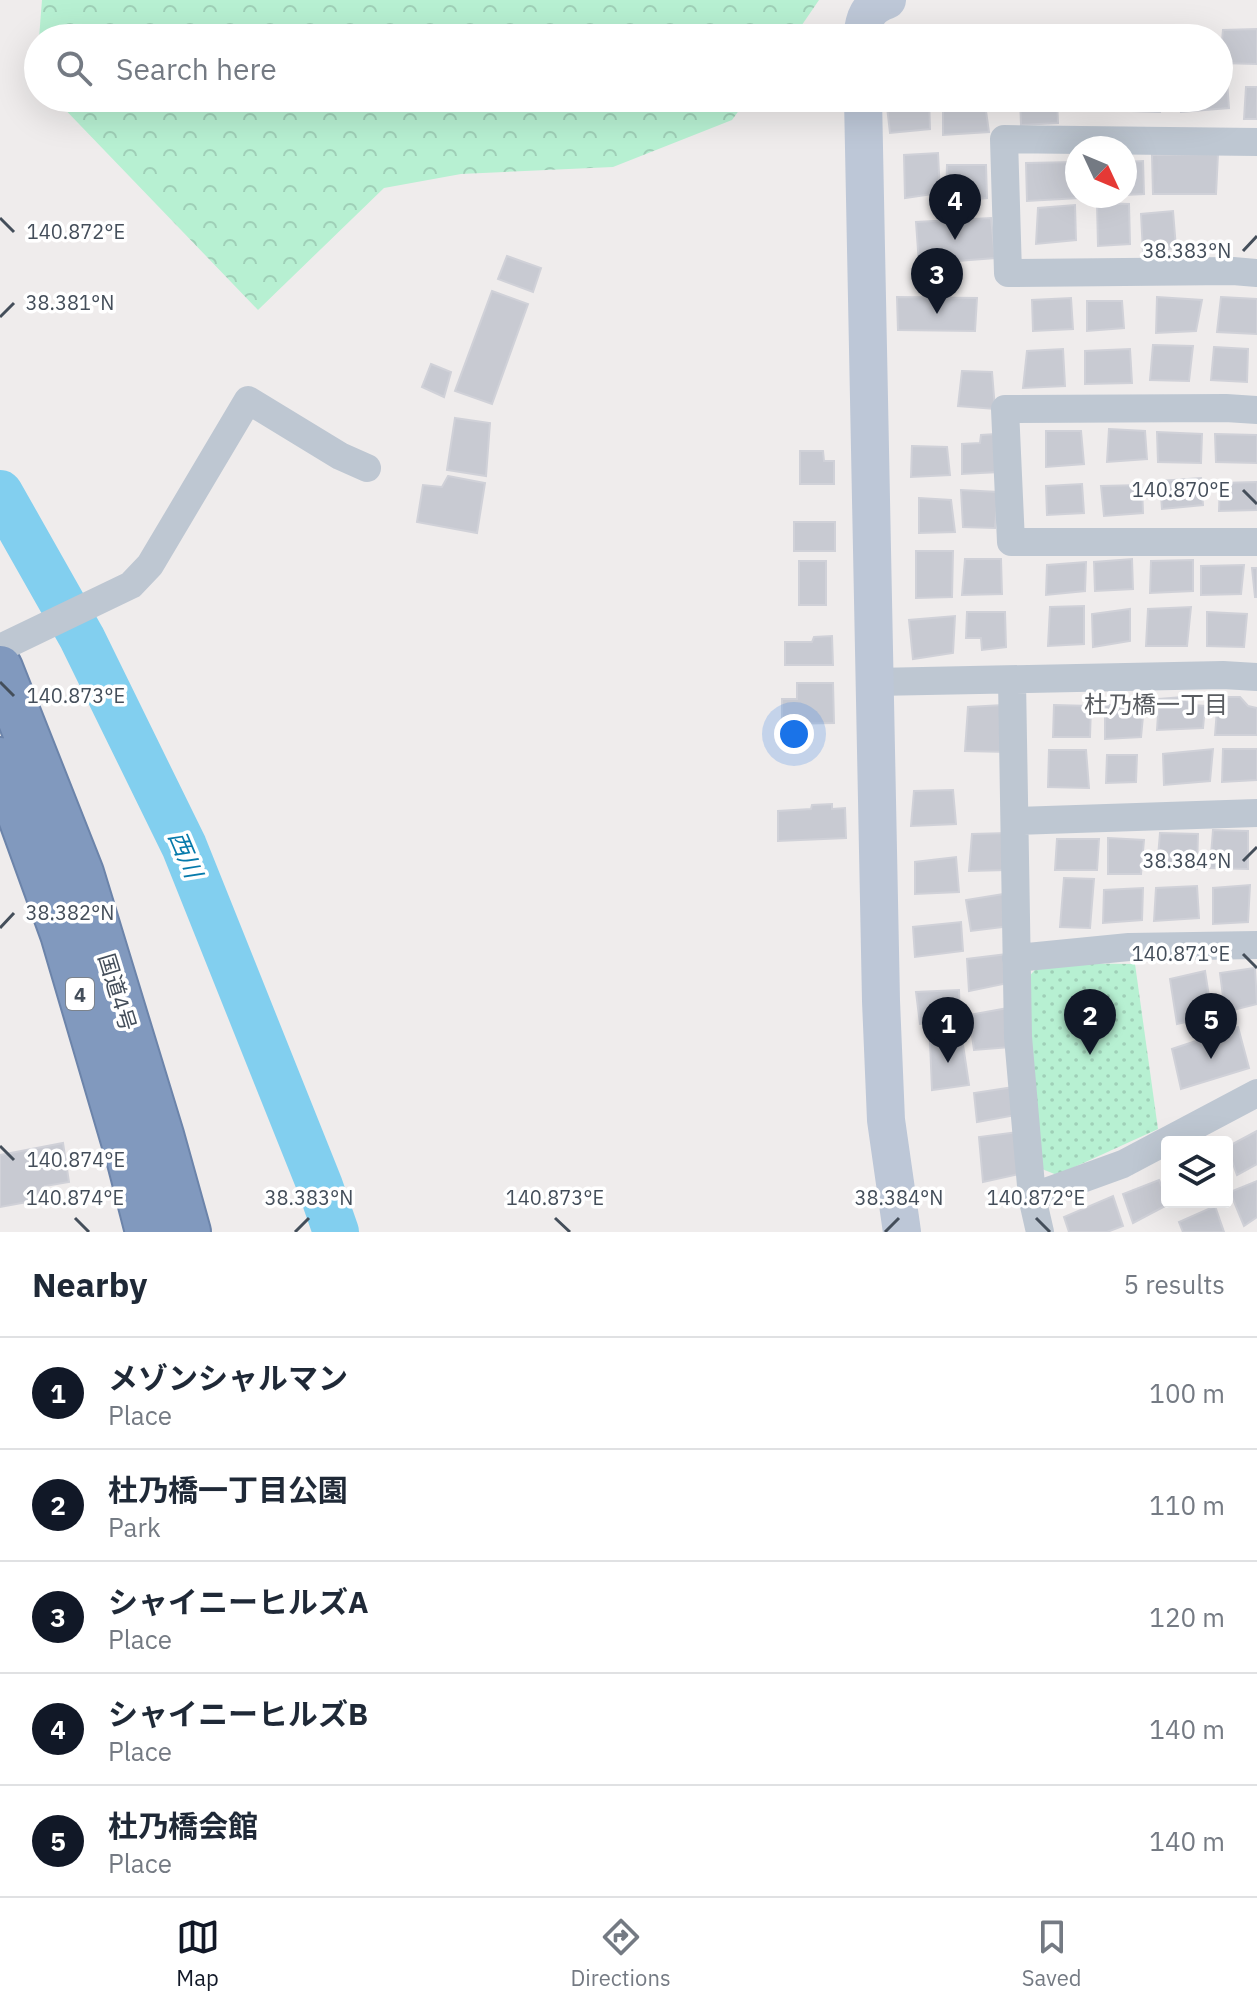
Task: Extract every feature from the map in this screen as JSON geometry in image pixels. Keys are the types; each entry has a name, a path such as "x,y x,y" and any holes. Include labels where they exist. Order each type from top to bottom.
{"highway":[{"name":"国道4号","path":"0,668 81,873 188,1232"},
{"name":"国道4号","path":"0,760 63,934 148,1232"}],"street":[{"path":"863,24 864,17 875,4 887,0"},
{"path":"863,112 878,892 886,1120 902,1232"},
{"path":"1257,142 1004,139 1008,273 1257,273"},
{"path":"0,648 131,585 150,565 248,400 340,456 367,468"},
{"path":"1257,410 1005,409 1011,542 1257,542"},
{"path":"875,682 1257,677"},
{"path":"1012,680 1018,1037 1032,1197 1040,1232"},
{"path":"1015,821 1257,813"},
{"path":"1016,958 1129,947 1257,945"},
{"path":"1032,1197 1123,1164 1257,1093"}],"green space":[{"path":"42,0 819,0 803,24 40,24"},
{"path":"67,112 738,112 732,120 613,167 461,174 384,188 258,310"},
{"path":"1041,963 1135,964 1158,1129 1057,1175 1042,1169 1025,981"}],"building":[{"path":"1257,29 1257,64 1233,63 1233,30"},
{"path":"1246,87 1257,87 1257,119 1244,119"},
{"path":"888,112 929,112 930,129 890,133"},
{"path":"943,112 986,112 989,132 943,135"},
{"path":"1021,112 1058,112 1058,123 1021,125"},
{"path":"938,153 940,193 905,198 904,155"},
{"path":"1218,154 1216,194 1153,194 1152,155"},
{"path":"1137,161 1143,161 1144,194 1137,194"},
{"path":"1065,162 1065,199 1027,201 1026,163"},
{"path":"947,165 986,165 987,198 946,202"},
{"path":"1038,208 1075,208 1076,240 1036,244"},
{"path":"1097,208 1129,208 1130,244 1098,246"},
{"path":"1173,211 1176,248 1143,252 1141,214"},
{"path":"991,218 995,258 919,264 916,222"},
{"path":"507,256 541,268 533,292 498,279"},
{"path":"492,291 528,304 492,404 455,391"},
{"path":"897,297 977,298 975,331 898,330"},
{"path":"1157,297 1202,300 1196,331 1156,333"},
{"path":"1221,297 1257,299 1257,334 1217,332"},
{"path":"1071,298 1073,329 1033,331 1032,300"},
{"path":"1087,301 1122,301 1124,328 1087,331"},
{"path":"1153,345 1193,346 1189,381 1150,380"},
{"path":"1214,347 1248,349 1247,382 1211,380"},
{"path":"1063,349 1065,386 1023,388 1027,351"},
{"path":"1130,349 1132,383 1085,384 1085,351"},
{"path":"431,364 451,372 444,397 422,387"},
{"path":"962,371 992,372 995,409 958,406"},
{"path":"455,418 490,423 486,476 447,470"},
{"path":"1109,429 1145,431 1147,459 1107,462"},
{"path":"1046,431 1081,431 1084,464 1046,467"},
{"path":"1157,432 1202,434 1201,463 1158,462"},
{"path":"996,434 999,472 962,474 962,444 980,443 981,435"},
{"path":"1215,434 1257,435 1257,463 1216,462"},
{"path":"912,446 947,447 950,475 911,477"},
{"path":"800,451 823,451 824,461 834,461 834,484 800,484"},
{"path":"448,476 485,483 477,533 417,522 423,485 442,487"},
{"path":"1201,478 1203,505 1162,509 1160,481"},
{"path":"1257,482 1257,510 1219,511 1220,483"},
{"path":"1082,484 1084,513 1047,515 1046,486"},
{"path":"1142,485 1143,513 1104,516 1101,486"},
{"path":"961,490 998,492 995,528 963,527"},
{"path":"919,498 951,500 955,532 919,533"},
{"path":"794,522 835,522 835,551 794,551"},
{"path":"916,551 953,551 952,597 916,598"},
{"path":"965,559 1001,559 1002,594 962,595"},
{"path":"1132,559 1133,589 1095,591 1094,562"},
{"path":"1193,560 1193,591 1150,593 1151,561"},
{"path":"799,561 826,561 826,605 799,605"},
{"path":"1086,562 1085,591 1046,595 1047,565"},
{"path":"1244,565 1241,594 1201,595 1201,566"},
{"path":"1252,568 1257,568 1257,597 1255,597"},
{"path":"1084,606 1084,644 1048,646 1050,607"},
{"path":"1191,607 1187,646 1146,646 1148,609"},
{"path":"1130,609 1130,641 1093,647 1092,614"},
{"path":"967,612 1005,612 1006,647 982,650 981,638 966,638"},
{"path":"1207,612 1247,614 1244,647 1207,646"},
{"path":"955,616 953,653 913,659 909,620"},
{"path":"832,636 833,665 785,665 785,642 812,642 814,637"},
{"path":"797,683 833,683 834,723 782,724 782,699 797,699"},
{"path":"1183,697 1192,705 1205,706 1203,728 1157,730 1159,699"},
{"path":"1218,697 1240,697 1248,706 1257,708 1257,735 1215,735"},
{"path":"1003,705 1008,752 965,751 968,707"},
{"path":"1054,705 1091,706 1090,737 1053,737"},
{"path":"1105,705 1144,706 1141,737 1105,739"},
{"path":"1213,749 1210,781 1164,785 1163,754"},
{"path":"1223,749 1257,749 1257,780 1222,782"},
{"path":"1049,750 1086,750 1089,788 1048,787"},
{"path":"1107,755 1137,755 1136,782 1106,783"},
{"path":"953,790 956,824 911,826 914,791"},
{"path":"832,804 832,809 845,808 846,838 778,841 778,811"},
{"path":"1213,830 1248,831 1248,869 1210,868"},
{"path":"1008,833 1007,870 969,871 972,834"},
{"path":"1160,833 1198,834 1197,869 1157,869"},
{"path":"1108,838 1144,840 1141,874 1108,874"},
{"path":"1057,839 1099,839 1097,870 1055,870"},
{"path":"956,857 959,892 915,894 915,862"},
{"path":"1064,878 1094,879 1090,928 1060,927"},
{"path":"1250,885 1248,922 1213,924 1213,888"},
{"path":"1197,886 1199,918 1154,921 1156,888"},
{"path":"1143,888 1142,920 1103,923 1104,890"},
{"path":"1010,893 1010,926 971,931 966,900"},
{"path":"961,922 963,951 915,957 913,927"},
{"path":"1008,954 1008,983 969,991 967,959"},
{"path":"1255,968 1257,1004 1225,1012 1220,973"},
{"path":"1205,971 1212,1016 1177,1024 1170,979"},
{"path":"959,990 960,1020 920,1024 916,992"},
{"path":"1008,1008 1010,1047 974,1050 969,1015"},
{"path":"1238,1027 1249,1068 1181,1089 1172,1049"},
{"path":"962,1038 969,1085 932,1090 930,1042"},
{"path":"1014,1087 1016,1115 977,1122 974,1093"},
{"path":"1257,1131 1257,1164 1237,1175 1233,1164 1233,1144"},
{"path":"1018,1132 1024,1173 983,1182 979,1137"},
{"path":"63,1143 69,1182 45,1186 44,1199 0,1207 0,1155"},
{"path":"1159,1180 1161,1208 1133,1223 1123,1194"},
{"path":"1257,1181 1257,1217 1244,1226 1233,1199 1233,1191"},
{"path":"1113,1196 1123,1226 1107,1232 1069,1232 1064,1217"},
{"path":"1216,1208 1224,1232 1183,1232 1179,1222"}],"waterway":[{"name":"西川","path":"0,493 82,638 184,846 336,1232"}],"place":[{"name":"シャイニーヒルズB","path":"955,240"},
{"name":"シャイニーヒルズA","path":"937,314"},
{"name":"杜乃橋一丁目公園","path":"1090,1055"},
{"name":"杜乃橋会館","path":"1211,1059"},
{"name":"メゾンシャルマン","path":"948,1063"}],"district":[{"name":"杜乃橋一丁目","path":"1156,704"}]}
